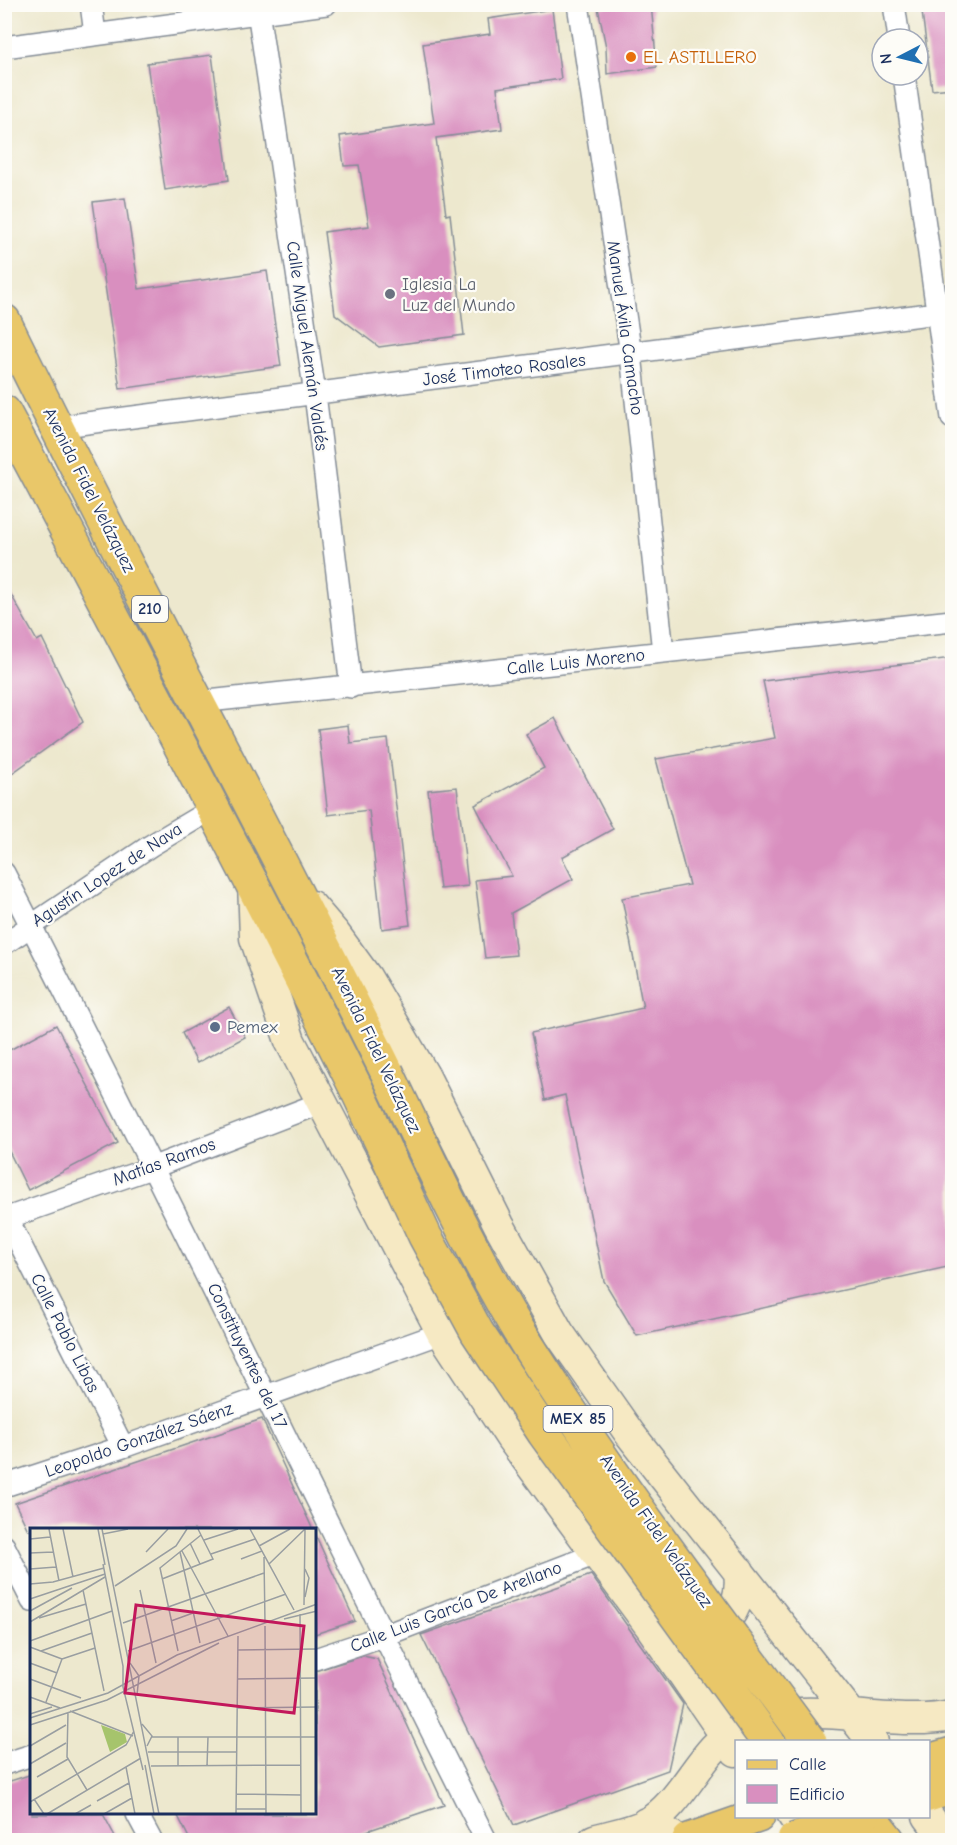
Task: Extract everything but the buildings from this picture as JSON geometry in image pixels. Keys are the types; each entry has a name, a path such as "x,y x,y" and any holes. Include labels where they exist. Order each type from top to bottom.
{"main road":[{"name":"Avenida Fidel Velázquez","path":"4,321 56,427 299,894 454,1213 528,1345 669,1552 809,1740"},
{"name":"Avenida Fidel Velázquez","path":"8,427 253,882 357,1090 425,1236 477,1332 544,1433 767,1740"},
{"path":"930,1760 952,1754"},
{"path":"930,1794 952,1787"},
{"path":"689,1840 753,1818"},
{"path":"827,1818 844,1840"},
{"path":"794,1840 856,1818"},
{"path":"870,1818 888,1840"}],"street":[{"path":"91,4 95,34"},
{"path":"4,47 258,9 326,4"},
{"name":"Manuel Ávila Camacho","path":"578,4 631,354 663,652"},
{"path":"894,4 897,27"},
{"name":"Calle Miguel Alemán Valdés","path":"258,9 315,394 351,687"},
{"path":"906,87 945,312 952,418"},
{"name":"José Timoteo Rosales","path":"56,427 945,312"},
{"name":"Calle Luis Moreno","path":"199,702 952,621"},
{"name":"Agustín Lopez de Nava","path":"4,944 31,924 212,809"},
{"name":"Constituyentes del 17","path":"4,873 154,1167 383,1636 486,1840"},
{"path":"253,882 255,938 290,1041 442,1334 510,1438 651,1626 730,1744"},
{"path":"299,894 335,934 368,978 424,1075 499,1225 559,1333 630,1434 871,1740"},
{"name":"Matías Ramos","path":"6,1219 154,1167 322,1102"},
{"name":"Calle Pablo Libas","path":"6,1219 123,1447"},
{"name":"Leopoldo González Sáenz","path":"4,1486 123,1447 442,1334"},
{"path":"4,1546 30,1597"},
{"name":"Calle Luis García De Arellano","path":"316,1659 383,1636 596,1554"},
{"path":"651,1626 662,1634 682,1639 703,1636 715,1630 734,1610 740,1590 739,1571"},
{"path":"594,1840 646,1824 730,1744 741,1727 770,1718 819,1713 916,1721 952,1716"},
{"path":"4,1764 30,1756"},
{"path":"138,1815 151,1840"},
{"path":"795,1818 812,1840"},
{"path":"930,1818 946,1840"},
{"path":"646,1824 661,1828 677,1840"}],"place":[{"name":"EL ASTILLERO","path":"631,57"},
{"name":"Iglesia La Luz del Mundo","path":"390,294"},
{"name":"Pemex","path":"215,1027"}]}
